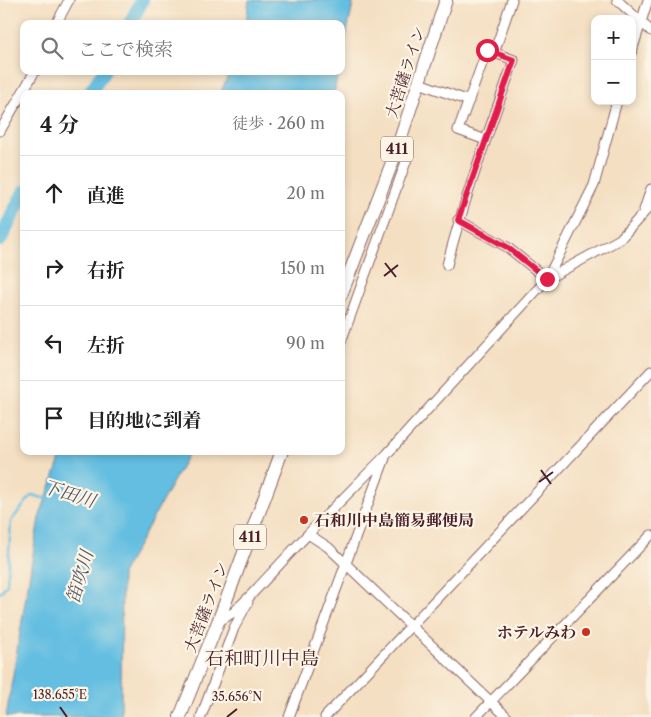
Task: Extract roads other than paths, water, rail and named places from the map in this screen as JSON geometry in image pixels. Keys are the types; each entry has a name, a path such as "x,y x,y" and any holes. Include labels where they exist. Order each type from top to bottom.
{"highway":[{"name":"大菩薩ライン","path":"345,284 395,155 446,0"},
{"name":"大菩薩ライン","path":"180,717 281,455"}],"street":[{"path":"58,20 69,0"},
{"path":"494,53 512,0"},
{"path":"617,0 651,31"},
{"path":"636,38 648,0"},
{"path":"447,265 458,220 486,140 514,60 487,50 458,130 486,140"},
{"path":"24,90 33,75"},
{"path":"419,83 469,101"},
{"path":"0,131 20,97"},
{"path":"218,622 234,612 386,455 547,279 594,185 616,105"},
{"path":"345,331 407,159"},
{"path":"644,212 651,189"},
{"path":"547,279 620,240 651,205"},
{"path":"458,220 507,247 547,279"},
{"path":"368,224 381,231"},
{"path":"325,717 651,371"},
{"path":"290,717 386,455"},
{"path":"308,534 328,547 507,717"},
{"path":"476,717 651,535"},
{"path":"201,717 234,628 251,595"}],"water":[{"path":"249,0 354,0 345,41 345,20 246,20"},
{"path":"228,75 337,75 335,90 222,90"},
{"name":"笛吹川","path":"62,455 188,455 122,574 121,717 6,717 39,518"}],"waterway":[{"path":"132,20 142,0"},
{"path":"92,90 101,75"},
{"path":"0,240 20,200"},
{"name":"下田川","path":"0,593 7,584 11,521 32,495 47,499"}],"place":[{"name":"石和川中島簡易郵便局","path":"304,520"},
{"name":"ホテルみわ","path":"586,632"}],"district":[{"name":"石和町川中島","path":"262,658"}]}
